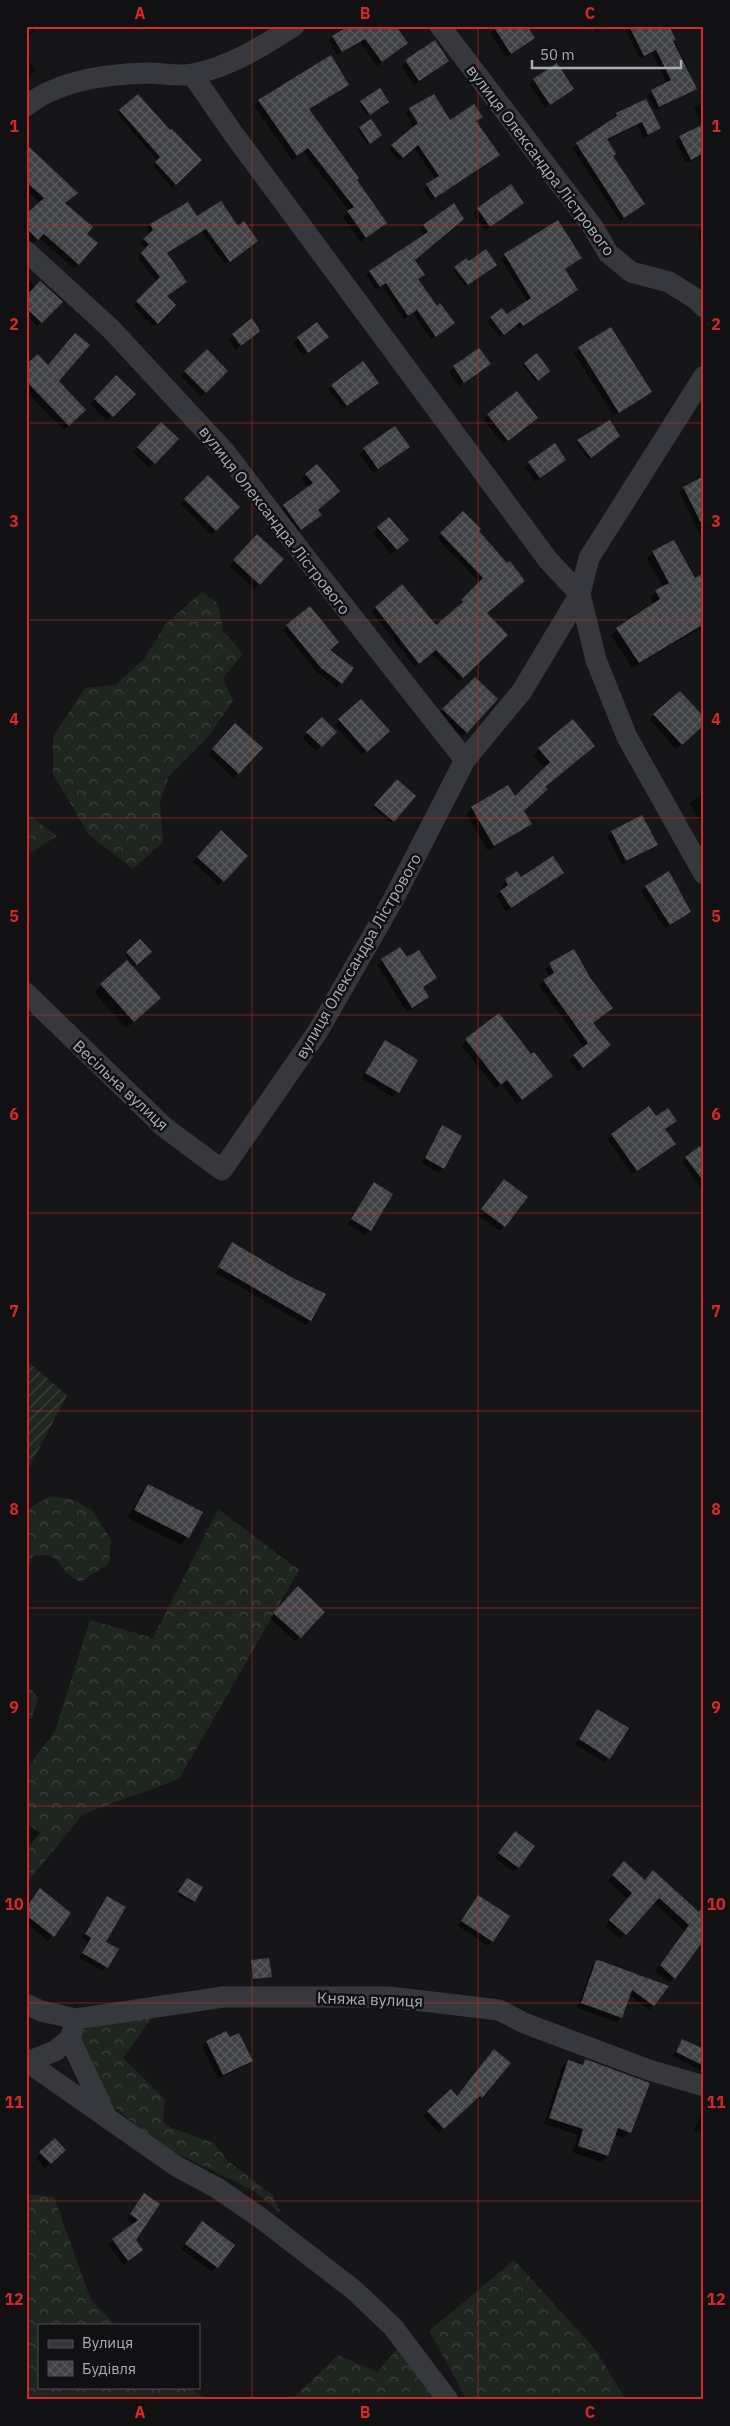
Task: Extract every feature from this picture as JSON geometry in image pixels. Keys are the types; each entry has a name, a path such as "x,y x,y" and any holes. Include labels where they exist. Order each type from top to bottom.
{"street":[{"path":"26,106 58,89 82,81 146,73 192,74 232,62 264,46 294,26"},
{"name":"вулиця Олександра Лістрового","path":"440,26 593,227 608,254 631,272 669,282 696,299 704,308"},
{"name":"вулиця Олександра Лістрового","path":"192,74 232,132 548,560 580,594 596,660 627,737 704,874"},
{"name":"вулиця Олександра Лістрового","path":"26,252 110,328 226,452 306,558 465,760"},
{"name":"вулиця Олександра Лістрового","path":"222,1170 318,1031 392,902 465,760 522,691 580,594 589,558 704,376"},
{"name":"Весільна вулиця","path":"26,993 164,1127 222,1170"},
{"name":"Княжа вулиця","path":"26,2004 73,2029 223,1997 389,1997 499,2010 524,2023 649,2070 704,2086"},
{"path":"27,2062 55,2051 73,2029 107,2118"},
{"path":"27,2062 176,2166 216,2188 262,2219 354,2290 393,2327 448,2400"}],"green space":[{"path":"202,592 218,603 223,631 243,654 223,678 233,701 208,737 169,776 160,802 163,842 133,869 89,835 53,774 53,737 85,688 115,685 144,659 166,624"},
{"path":"26,813 57,836 29,854 26,853"},
{"path":"26,1360 67,1395 26,1474"},
{"path":"51,1496 74,1500 93,1511 111,1540 109,1563 81,1582 73,1578 55,1559 43,1555 33,1556 26,1575 26,1510"},
{"path":"218,1509 299,1570 179,1779 83,1814 26,1884 26,1770 55,1731 90,1620 153,1638"},
{"path":"26,1685 38,1697 32,1718 26,1719"},
{"path":"126,2015 154,2015 123,2058 165,2099 163,2121 171,2128 214,2143 228,2161 273,2195 281,2214 254,2191 158,2144 113,2106 80,2042 83,2030"},
{"path":"26,2194 54,2197 91,2300 114,2324 38,2324 38,2388 189,2388 210,2400 26,2400"},
{"path":"514,2260 595,2349 626,2400 467,2400 429,2331"},
{"path":"400,2346 441,2400 291,2400 338,2355 377,2372"}],"building":[{"path":"349,26 396,26 408,43 382,62 365,39 342,52 332,36"},
{"path":"493,26 527,26 535,38 511,54"},
{"path":"629,26 669,26 676,40 673,41 697,89 659,107 651,90 671,80 656,50 644,56"},
{"path":"435,40 449,61 419,81 405,60"},
{"path":"331,55 349,85 309,109 359,178 357,180 387,223 366,238 347,211 354,207 308,148 297,156 258,100"},
{"path":"557,63 574,89 550,105 533,79"},
{"path":"380,88 389,102 370,115 360,101"},
{"path":"138,94 170,130 172,129 202,160 176,185 155,162 160,157 119,110"},
{"path":"434,94 450,120 474,104 483,117 476,121 500,155 435,198 426,184 439,176 418,145 403,158 391,145 418,123 409,108"},
{"path":"646,99 661,128 648,135 642,122 607,139 616,154 613,156 645,204 624,218 576,143 617,116 616,113"},
{"path":"371,119 382,135 370,144 359,127"},
{"path":"704,124 704,153 691,160 679,136"},
{"path":"26,144 78,193 65,203 93,227 87,234 98,243 79,265 44,234 38,240 26,228 26,214 44,198 26,182"},
{"path":"511,184 524,203 490,227 477,208"},
{"path":"221,201 238,226 244,221 258,241 230,262 206,229 167,253 187,282 167,296 176,305 158,324 136,301 160,277 141,253 149,244 143,239 153,230 150,224 188,202 197,216"},
{"path":"454,203 464,219 415,260 425,275 418,279 437,306 440,303 455,323 436,337 417,310 408,316 386,283 380,287 369,271 428,232 423,225"},
{"path":"558,220 582,258 565,269 578,290 523,326 520,322 504,335 490,317 502,308 507,314 531,298 504,254"},
{"path":"486,249 497,265 468,285 454,267 466,258 469,261"},
{"path":"40,281 63,302 42,323 26,308 26,296"},
{"path":"252,318 260,331 241,346 232,334"},
{"path":"317,322 329,337 308,353 297,337"},
{"path":"611,327 652,392 619,413 578,347"},
{"path":"75,333 90,345 59,381 86,410 69,426 26,381 26,364 38,354 48,365"},
{"path":"479,348 491,364 464,383 453,366"},
{"path":"207,349 228,371 206,393 184,371"},
{"path":"537,353 550,371 538,381 524,363"},
{"path":"363,361 379,383 347,406 331,385"},
{"path":"116,375 136,394 113,417 94,399"},
{"path":"517,391 538,418 508,441 487,414"},
{"path":"610,420 620,436 591,458 577,440"},
{"path":"161,422 179,439 155,464 137,447"},
{"path":"395,426 410,447 378,469 363,448"},
{"path":"555,443 566,460 540,478 528,462"},
{"path":"317,464 340,491 318,510 322,515 301,530 283,505 313,483 305,474"},
{"path":"208,475 240,507 216,531 184,499"},
{"path":"704,476 704,529 683,487"},
{"path":"463,511 481,529 479,531 507,563 510,561 525,581 487,613 508,635 463,678 436,650 419,664 375,607 402,584 436,625 463,602 461,600 483,578 440,533"},
{"path":"389,517 409,540 397,550 377,527"},
{"path":"257,534 284,559 260,585 233,560"},
{"path":"674,540 695,578 704,573 704,624 639,663 616,628 660,599 655,590 669,583 652,551"},
{"path":"310,606 339,642 330,650 354,668 342,684 321,668 286,625"},
{"path":"475,677 498,699 467,733 442,709"},
{"path":"680,691 704,717 704,725 682,745 653,714"},
{"path":"361,699 390,731 367,752 338,719"},
{"path":"322,717 337,732 322,747 306,732"},
{"path":"573,719 595,746 545,787 548,789 524,811 532,824 494,846 471,807 508,785 515,796 550,762 538,748"},
{"path":"235,723 263,748 239,774 212,749"},
{"path":"397,779 416,796 394,822 374,805"},
{"path":"642,815 658,845 626,861 611,831"},
{"path":"221,830 248,856 224,882 197,857"},
{"path":"553,856 564,873 511,908 500,891 508,885 505,879 517,871 521,877"},
{"path":"669,871 691,912 670,925 645,886"},
{"path":"140,939 152,952 137,965 126,952"},
{"path":"400,947 407,957 419,950 437,978 423,987 429,997 412,1008 381,959"},
{"path":"574,949 591,979 613,1008 593,1023 611,1045 583,1068 573,1055 588,1043 543,980 554,973 549,963"},
{"path":"127,960 161,998 134,1022 100,984"},
{"path":"499,1013 531,1054 534,1052 553,1076 522,1100 507,1080 501,1085 465,1039"},
{"path":"385,1040 418,1060 399,1093 365,1073"},
{"path":"649,1106 656,1116 668,1108 677,1121 665,1129 676,1144 637,1171 611,1134"},
{"path":"442,1125 462,1136 444,1169 425,1158"},
{"path":"704,1143 704,1182 685,1157"},
{"path":"504,1179 528,1197 505,1227 481,1209"},
{"path":"374,1182 393,1194 371,1231 351,1219"},
{"path":"232,1242 291,1277 326,1294 311,1321 218,1267"},
{"path":"148,1484 203,1512 189,1538 134,1510"},
{"path":"298,1586 325,1612 301,1638 273,1613"},
{"path":"597,1709 629,1728 610,1759 579,1739"},
{"path":"515,1831 535,1846 519,1868 498,1853"},
{"path":"624,1861 645,1880 653,1870 699,1912 704,1905 704,1940 675,1979 660,1965 689,1925 659,1898 626,1935 609,1920 632,1893 612,1875"},
{"path":"187,1878 203,1887 195,1902 178,1892"},
{"path":"40,1888 71,1913 54,1937 26,1915 26,1908"},
{"path":"478,1895 510,1916 493,1942 461,1921"},
{"path":"107,1896 126,1907 106,1942 119,1949 108,1968 82,1953 91,1938 85,1934"},
{"path":"269,1958 272,1977 253,1979 251,1960"},
{"path":"596,1960 669,1986 654,2006 632,1990 622,2018 581,2003"},
{"path":"226,2031 230,2037 239,2033 253,2061 223,2075 206,2041"},
{"path":"682,2039 704,2049 704,2066 676,2052"},
{"path":"494,2049 511,2063 482,2098 480,2096 444,2129 427,2111 451,2089 457,2096"},
{"path":"585,2059 650,2083 631,2133 618,2128 608,2156 578,2146 583,2129 549,2118 568,2060 583,2065"},
{"path":"55,2138 66,2150 51,2164 39,2152"},
{"path":"144,2193 160,2204 136,2240 143,2250 128,2261 112,2239 138,2220 130,2214"},
{"path":"202,2221 235,2245 218,2268 185,2244"}]}
